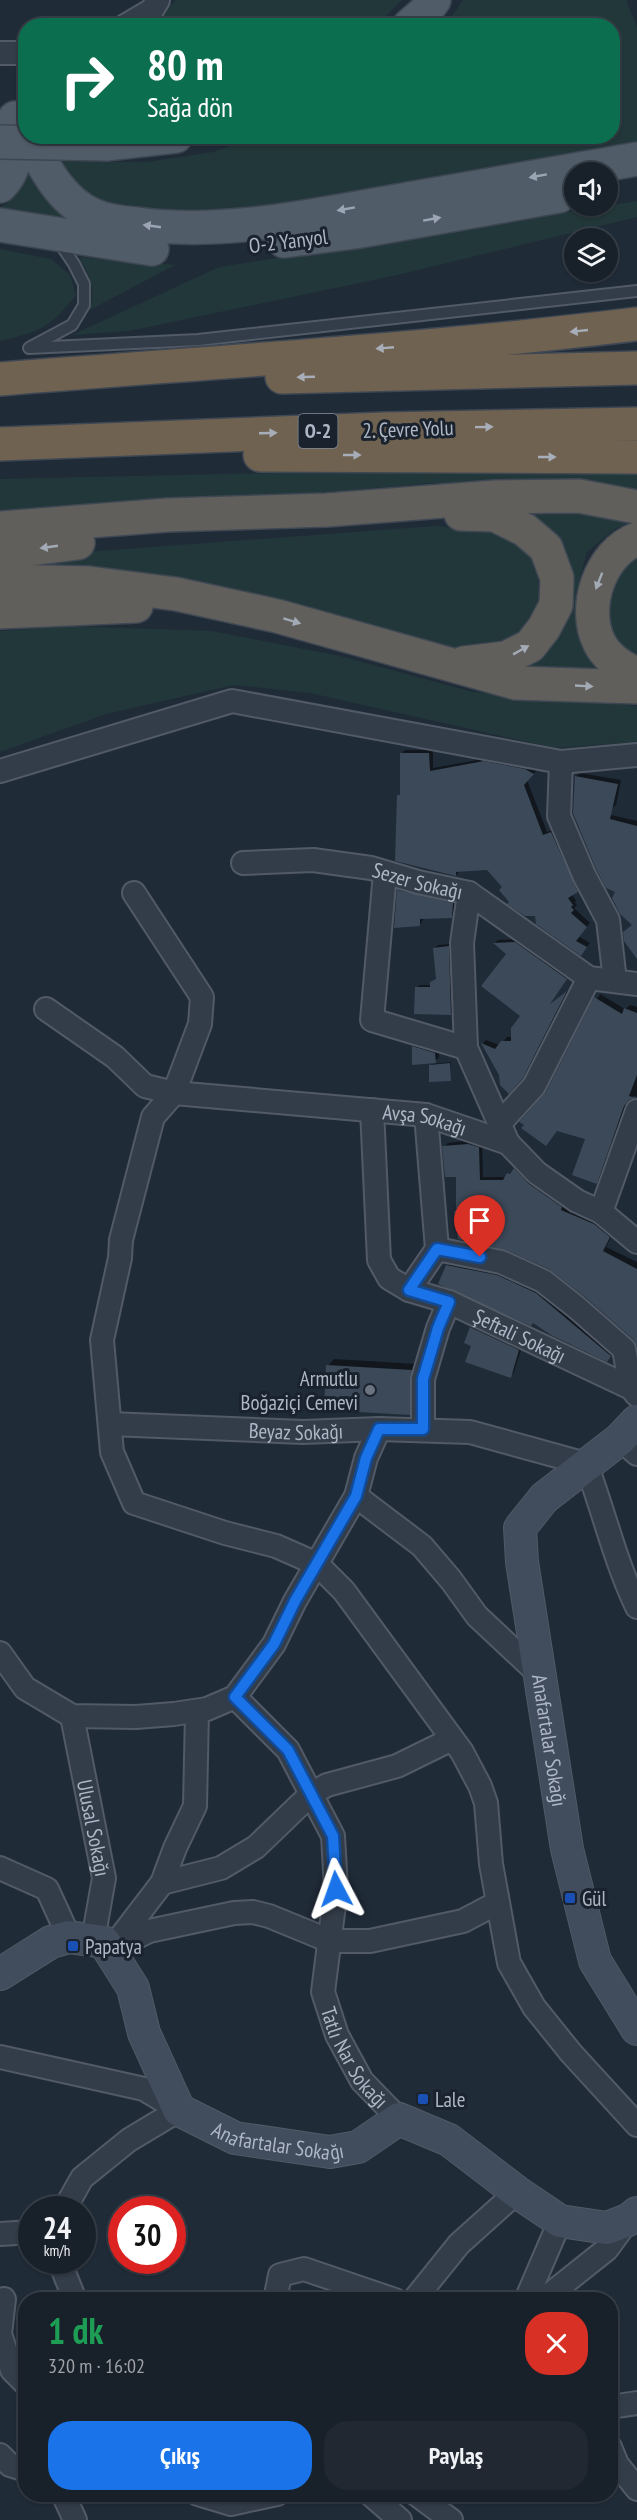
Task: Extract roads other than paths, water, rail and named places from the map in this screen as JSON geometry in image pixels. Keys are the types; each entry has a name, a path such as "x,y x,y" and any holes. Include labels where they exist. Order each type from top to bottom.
{"highway":[{"path":"0,379 520,336 637,324"},
{"path":"0,388 637,368"},
{"name":"2. Çevre Yolu","path":"0,444 385,429 637,424"},
{"path":"0,452 637,457"},
{"path":"327,510 495,497 579,496 637,507"},
{"path":"0,528 168,515 272,511 327,510 495,515 525,530 546,548 557,578 556,605 544,628 530,646 507,658 479,663 444,664"},
{"path":"0,553 122,536 272,511"},
{"path":"637,539 628,543 608,564 597,583 591,610 599,642 620,667 637,674"},
{"path":"0,581 89,583 176,594 277,616 516,683 637,687"},
{"path":"0,612 146,605 236,607"}],"main road":[{"path":"418,18 434,0"},
{"path":"0,186 8,179 16,154 13,126"},
{"path":"26,144 67,198 92,215 120,222 170,229 227,227 299,217 637,159"},
{"path":"618,185 637,181"},
{"name":"O-2 Yanyol","path":"0,225 150,249 222,249 355,232 564,195"},
{"name":"Anafartalar Sokağı","path":"632,1438 586,1464 544,1498 520,1528 522,1562 567,1849 596,1961 637,2029"},
{"path":"0,1974 51,1942 91,1943 133,1988 144,2033 179,2110"},
{"name":"Anafartalar Sokağı","path":"179,2110 235,2138 330,2152 358,2147 399,2119"},
{"path":"399,2119 449,2140 517,2192 560,2221 607,2228 633,2216"}],"street":[{"path":"138,18 152,10 158,0"},
{"path":"0,53 18,53"},
{"path":"0,771 232,700 561,762 637,755"},
{"path":"561,762 559,816 584,875 608,920 615,981"},
{"name":"Sezer Sokağı","path":"243,863 313,860 371,868 469,893 589,978 637,984"},
{"path":"385,873 372,1020 466,1048"},
{"path":"134,893 202,997 200,1024 174,1093 153,1117 121,1240 120,1258 102,1340 112,1452 134,1503 225,1533 276,1546 317,1564 344,1591 452,1738 480,1786 486,1803 497,1903 508,1964 534,2007 579,2062 637,2126"},
{"path":"469,893 462,943 466,1048 504,1133"},
{"path":"504,1133 534,1086 589,978"},
{"name":"Avşa Sokağı","path":"46,1009 115,1057 145,1086 174,1093 426,1115 504,1133 537,1173 577,1201 601,1212 637,1242"},
{"name":"Şeftali Sokağı","path":"372,1110 379,1260 389,1278 409,1290 449,1302 634,1392"},
{"path":"601,1212 637,1111"},
{"path":"409,1290 437,1249 426,1115"},
{"path":"437,1249 501,1262 543,1281 624,1349 634,1392"},
{"path":"423,1429 423,1379 438,1328 449,1302"},
{"name":"Beyaz Sokağı","path":"110,1424 303,1432 379,1429 470,1432 586,1464"},
{"path":"0,1653 25,1688 72,1716 136,1716 197,1711 235,1697 274,1644 295,1601 356,1496 366,1458 379,1429"},
{"path":"586,1464 621,1574 637,1607"},
{"path":"356,1496 422,1546 477,1616 540,1675"},
{"name":"Tatlı Nar Sokağı","path":"235,1697 288,1750 333,1836 336,1889 323,1992 337,2035 362,2081 399,2119"},
{"path":"162,1883 175,1848 195,1806 197,1711"},
{"name":"Ulusal Sokağı","path":"72,1716 104,1878 91,1943"},
{"path":"91,1943 162,1883 221,1869 256,1847 311,1794 327,1785 397,1766 452,1738"},
{"path":"0,1868 47,1889 91,1943"},
{"path":"91,1943 234,1913 253,1912 269,1916 330,1941 370,1941 463,1921 497,1903"},
{"path":"0,2057 144,2089 179,2110 129,2140 82,2178 72,2196"},
{"path":"420,2292 459,2244 517,2192"},
{"path":"553,2292 608,2249 633,2216"},
{"path":"529,2292 560,2221"},
{"path":"0,2234 18,2233"},
{"path":"277,2292 280,2276 304,2269 372,2292"},
{"path":"65,2274 72,2292"},
{"path":"4,2299 0,2334 12,2370 18,2376"},
{"path":"618,2406 637,2403"},
{"path":"0,2455 10,2465 18,2468"},
{"path":"618,2464 637,2489"},
{"path":"67,2502 75,2520"},
{"path":"224,2502 231,2504 240,2502"},
{"path":"379,2502 400,2520"},
{"path":"427,2502 452,2520"}],"lane":[{"path":"54,234 84,284 84,305 72,325 29,348 198,340 637,291"}],"place":[{"name":"Armutlu Boğaziçi Cemevi","path":"370,1390"},
{"name":"Gül","path":"570,1898"},
{"name":"Papatya","path":"73,1946"},
{"name":"Lale","path":"423,2099"}]}
